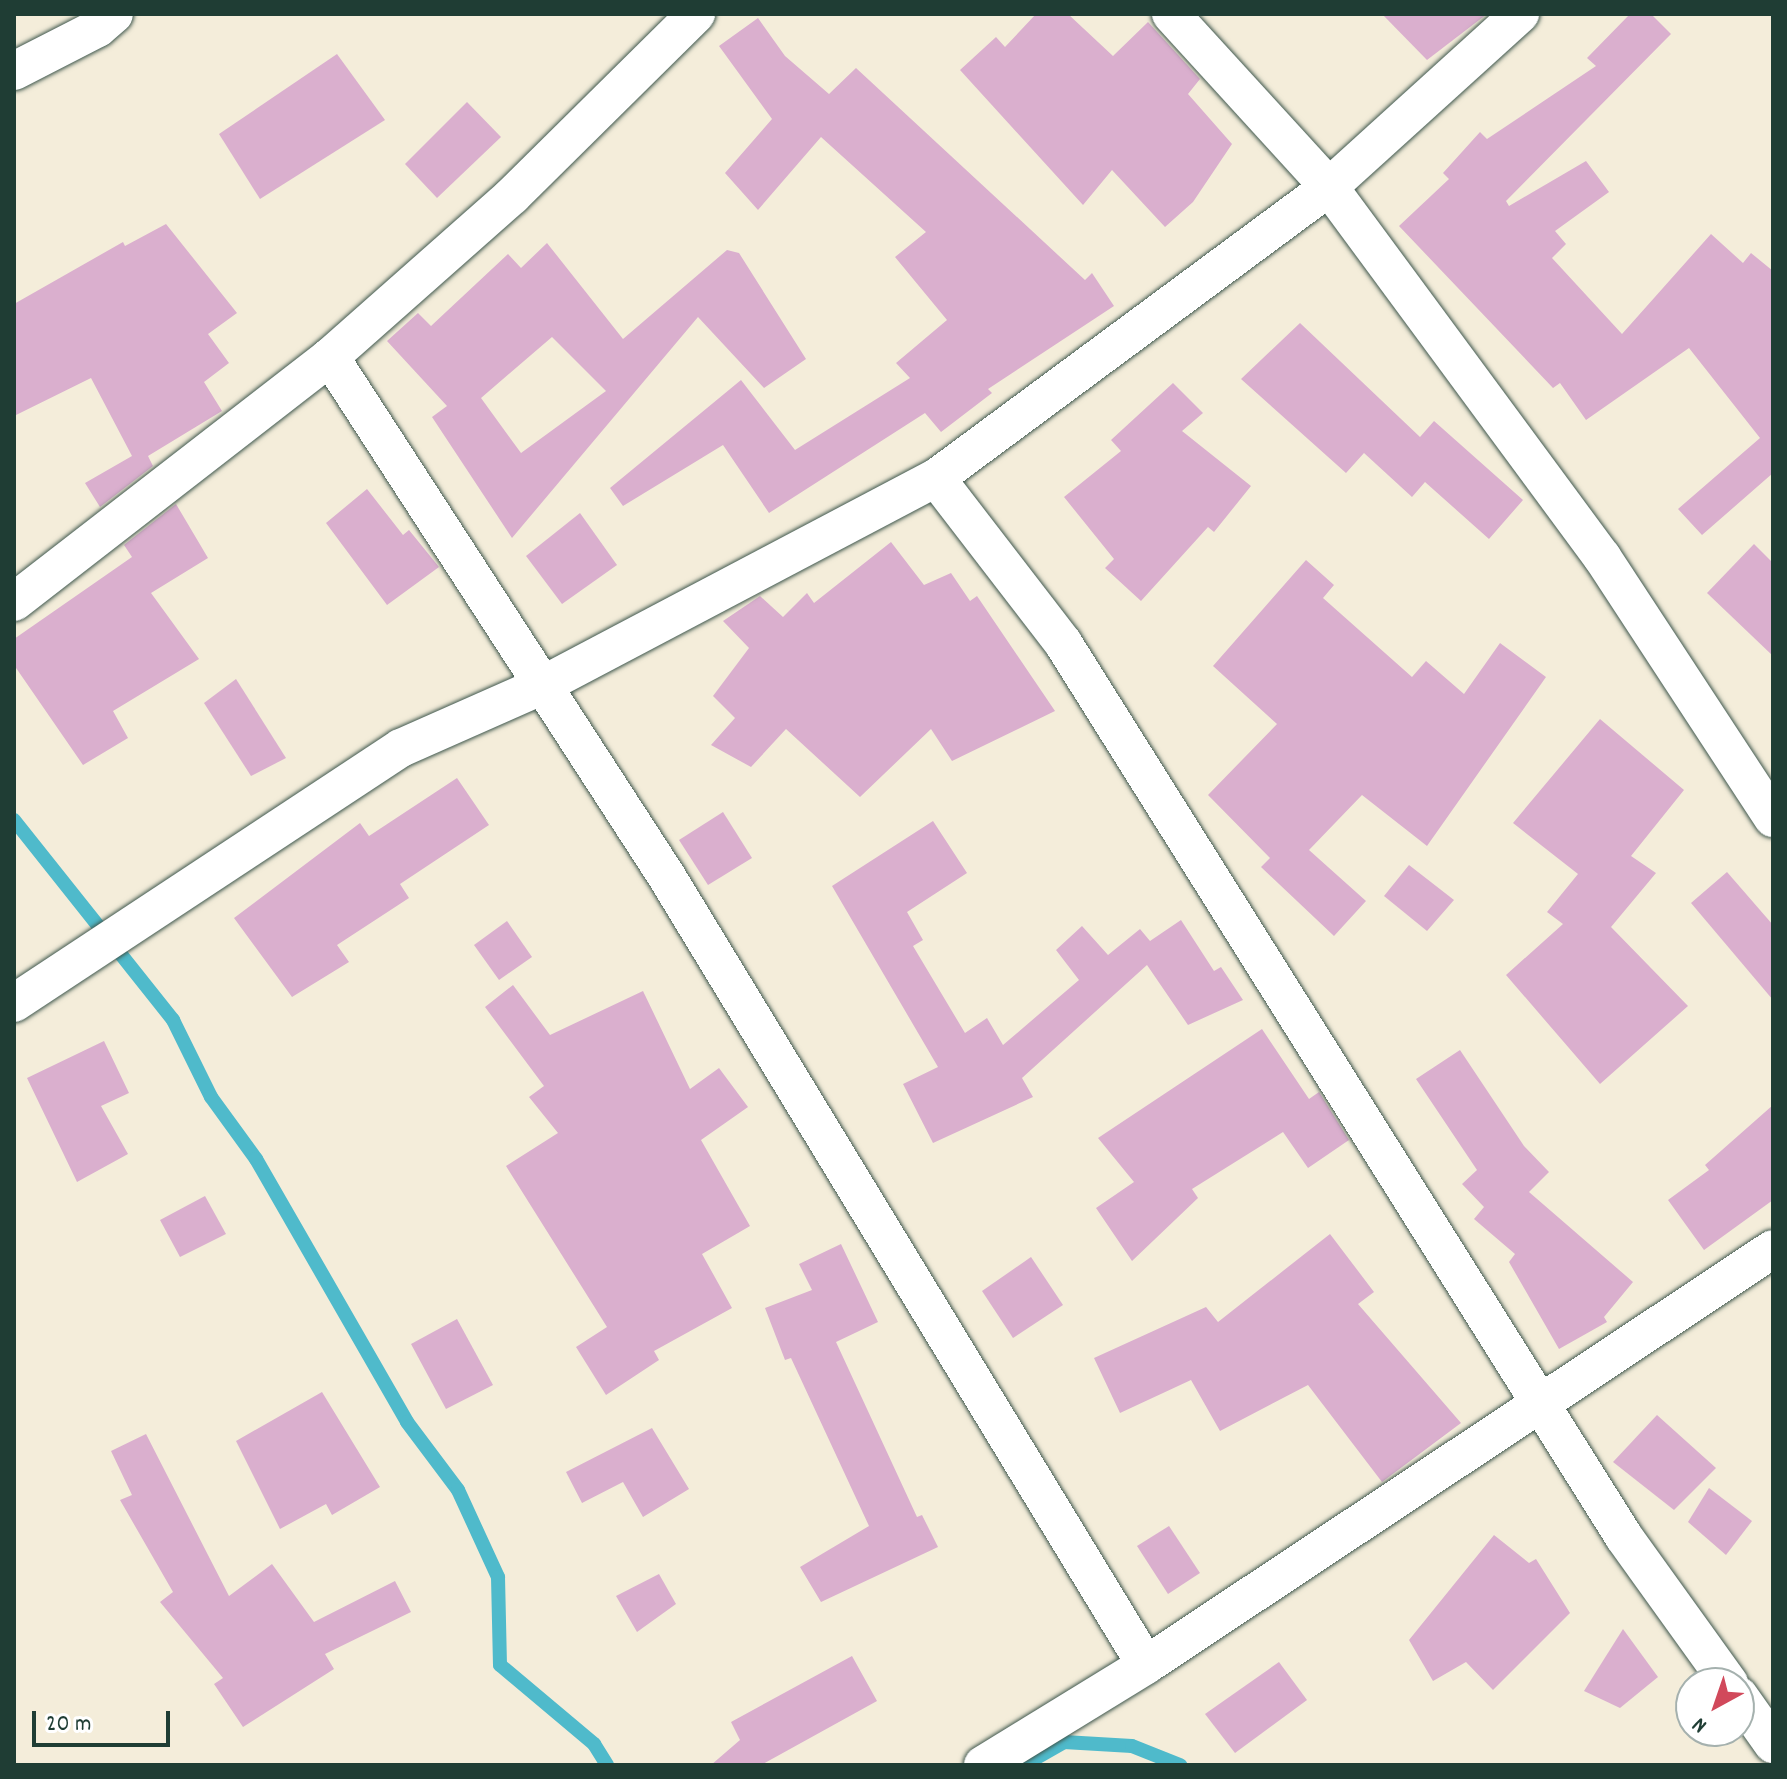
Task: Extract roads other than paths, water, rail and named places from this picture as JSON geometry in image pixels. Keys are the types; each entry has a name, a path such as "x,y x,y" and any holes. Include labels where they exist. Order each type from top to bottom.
{"street":[{"path":"14,602 330,357 512,196 696,14"},
{"path":"1171,14 1329,187 1602,557 1773,818"},
{"path":"14,1003 401,748 541,686 936,478 1329,187 1520,14"},
{"path":"14,71 101,19"},
{"path":"330,357 830,1142 925,1309 1146,1665"},
{"path":"936,478 1063,643 1624,1537 1717,1667"},
{"path":"983,1765 1146,1665 1773,1249"},
{"path":"1755,1719 1773,1744"}],"waterway":[{"path":"14,820 173,1020 211,1097 256,1159 407,1422 458,1490 498,1577 500,1665 594,1744 607,1765"},
{"path":"1024,1765 1064,1742 1132,1746 1180,1765"}]}
